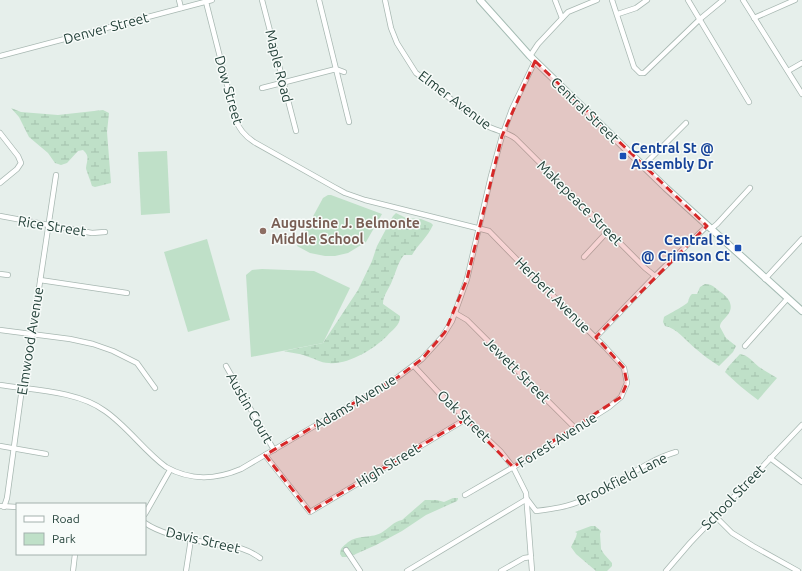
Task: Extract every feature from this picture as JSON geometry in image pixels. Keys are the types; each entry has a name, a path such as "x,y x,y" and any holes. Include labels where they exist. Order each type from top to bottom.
{"main road":[{"name":"Central Street","path":"480,0 530,56 643,166 765,279 802,311"}],"street":[{"path":"180,0 181,8"},
{"name":"Denver Street","path":"0,56 212,0"},
{"name":"Maple Road","path":"262,0 296,131"},
{"path":"319,0 349,122"},
{"name":"Elmer Avenue","path":"385,0 394,36 416,73 478,119 493,129 503,132"},
{"path":"555,0 562,18"},
{"path":"530,56 538,44 568,12 597,0"},
{"path":"612,0 618,14 634,67 640,73 644,73 700,19 723,0"},
{"path":"618,14 636,8 647,0"},
{"path":"688,0 749,102"},
{"path":"743,0 802,94"},
{"path":"754,18 795,0"},
{"name":"Dow Street","path":"206,2 240,130 254,142 345,193 365,200 479,228"},
{"name":"Adams Avenue","path":"0,385 73,396 92,402 112,416 154,457 170,470 193,477 207,478 234,472 388,383 422,359 442,337 455,313 467,279 503,132 535,61"},
{"path":"788,71 802,63"},
{"path":"262,88 336,69 344,72"},
{"path":"643,166 686,123"},
{"name":"Makepeace Street","path":"503,132 516,139 645,268 655,276"},
{"path":"0,133 18,156 21,163 17,169 0,183"},
{"name":"Elmwood Avenue","path":"2,506 7,498 22,388 32,335 56,175"},
{"path":"596,338 655,276 709,227 717,224 750,188"},
{"name":"Rice Street","path":"0,216 92,233 105,232"},
{"name":"Herbert Avenue","path":"479,228 489,231 624,368"},
{"path":"584,257 608,231"},
{"path":"765,279 802,239"},
{"path":"0,274 8,275"},
{"path":"40,280 127,293"},
{"path":"745,346 787,298"},
{"name":"Jewett Street","path":"455,313 467,320 576,429"},
{"path":"0,330 70,339 93,344 113,351 137,363 155,388"},
{"name":"Austin Court","path":"226,366 274,450"},
{"name":"Oak Street","path":"414,366 438,392 501,452 514,467 526,493 527,499"},
{"name":"Forest Avenue","path":"465,495 576,429 621,397 627,383 624,368"},
{"name":"High Street","path":"265,455 310,512 466,419"},
{"name":"School Street","path":"666,571 715,516 802,425"},
{"path":"0,446 46,454"},
{"name":"Brookfield Lane","path":"527,499 536,511 563,507 584,500 652,462 676,452"},
{"path":"770,458 802,482"},
{"path":"146,512 170,470"},
{"path":"408,571 527,499 532,571"},
{"path":"2,506 16,508"},
{"path":"715,516 732,533 798,571"},
{"name":"Davis Street","path":"146,524 154,528 191,539 239,547 250,551 260,558"},
{"path":"186,571 191,539"},
{"path":"346,550 360,571"},
{"path":"73,571 75,555"},
{"path":"501,571 524,558 531,557"}],"highlighted area":[{"path":"535,61 707,226 596,337 624,368 627,383 621,397 513,467 466,419 310,512 265,455 398,377 422,359 445,332 467,279 502,136"}],"green space":[{"path":"11,108 21,112 58,115 103,110 109,113 107,132 111,183 95,187 92,186 86,168 87,156 83,150 78,151 67,163 61,165 55,163 48,153 29,137 19,117"},
{"path":"167,151 170,213 141,215 138,152"},
{"path":"328,195 382,214 366,242 348,253 335,256 310,253 297,246 323,198"},
{"path":"396,213 406,218 421,219 433,225 412,255 404,255 386,292 383,304 400,316 396,327 382,341 368,351 352,359 336,363 326,363 303,355 284,351 323,343 358,290 372,261 377,246"},
{"path":"207,239 230,320 188,332 164,252"},
{"path":"252,270 314,271 350,288 323,343 251,357 246,275"},
{"path":"705,284 712,286 722,293 729,301 731,307 729,314 721,323 720,327 726,338 736,346 733,352 719,366 674,329 665,326 663,322 664,317 687,303 692,294 697,294 700,287"},
{"path":"740,354 748,357 759,367 777,378 758,400 725,372"},
{"path":"453,498 458,499 457,501 426,515 402,531 376,545 349,557 342,557 340,554 343,546 350,541 381,533 394,523 402,520 425,500 437,500 444,502"},
{"path":"595,526 601,531 601,549 612,563 612,566 607,571 596,571 576,554 571,547 576,537 577,533 575,532"}],"place":[{"name":"Central St @ Assembly Dr","path":"623,156"},
{"name":"Augustine J. Belmonte Middle School","path":"263,231"},
{"name":"Central St @ Crimson Ct","path":"738,248"}]}
